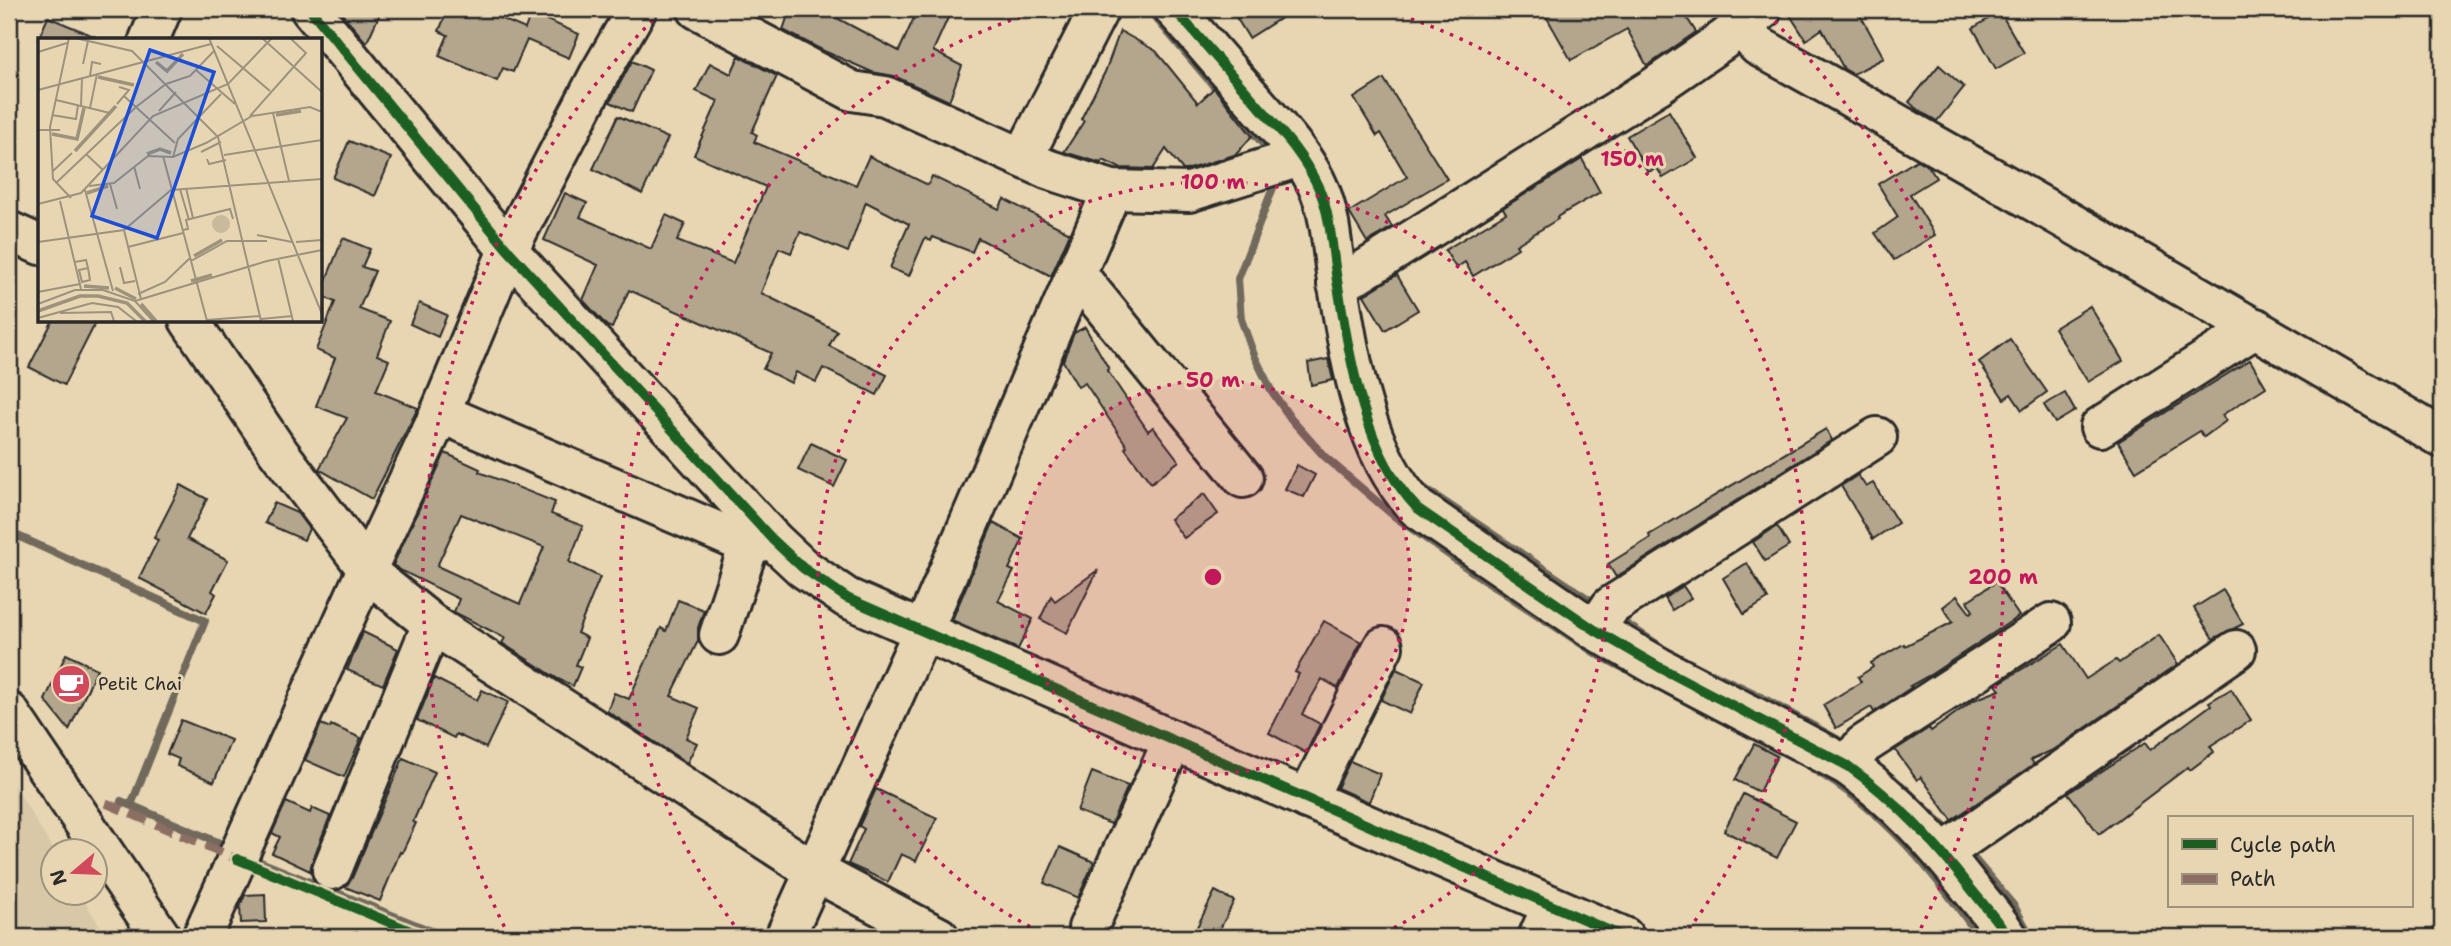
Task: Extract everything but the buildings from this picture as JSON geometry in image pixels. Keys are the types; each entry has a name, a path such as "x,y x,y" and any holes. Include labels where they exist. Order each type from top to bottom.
{"street":[{"path":"150,38 162,9"},
{"path":"310,9 508,250 760,542"},
{"path":"202,937 440,413 508,250 599,75 637,9"},
{"path":"697,9 852,91 885,96 1047,169 1112,190 1189,192 1284,162"},
{"path":"1023,158 1099,9"},
{"path":"1174,9 1284,134 1284,162"},
{"path":"1348,279 1656,86 1747,14 1758,46 2256,327 2442,438"},
{"path":"1284,162 1320,190 1348,279 1351,355 1372,435 1401,491 1417,508 1603,618 1659,667 1856,756 1874,785 1893,802 1955,846 2008,937"},
{"path":"785,937 923,631 1112,190"},
{"path":"9,231 38,244"},
{"path":"1076,273 1243,478"},
{"path":"190,322 277,450 376,579 432,624 817,865 939,937"},
{"path":"2100,427 2256,327"},
{"path":"440,413 760,542 847,598 1307,799 1545,922 1624,937"},
{"path":"1603,618 1877,437"},
{"path":"719,635 760,542"},
{"path":"1856,756 2052,623"},
{"path":"332,870 432,624"},
{"path":"1307,799 1383,647"},
{"path":"1955,846 2236,650"},
{"path":"9,712 161,937"},
{"path":"1088,928 1173,740"}],"shaded area":[{"path":"9,776 46,838 38,838 38,908 89,908 107,937 9,937"}],"waterway":[{"path":"1148,9 1273,156"},
{"path":"1275,176 1276,180 1238,279 1241,319 1254,355 1271,390 1291,419 1324,456 1394,516 1477,575 1595,653 1623,668"},
{"path":"1418,484 1599,606"},
{"path":"9,532 205,621 131,805"},
{"path":"1616,617 1660,646"},
{"path":"1712,673 1837,739"},
{"path":"1814,770 1862,803 1906,844 1979,937"},
{"path":"1901,785 1953,834"},
{"path":"121,801 222,844"},
{"path":"1966,849 2014,906 2031,937"},
{"path":"253,859 446,937"},
{"path":"948,930 962,937"}],"marked path":[{"path":"106,803 237,859"}],"cycle path":[{"path":"310,9 508,250 772,539 803,568 847,598 1624,937"},
{"path":"1174,9 1280,130 1314,178 1327,214 1348,344 1362,404 1384,460 1399,486 1417,508 1595,630 1659,667 1848,766 1866,779 1929,839 2008,937"},
{"path":"237,859 425,937"}],"place":[{"name":"Petit Chai","path":"71,684"}]}
